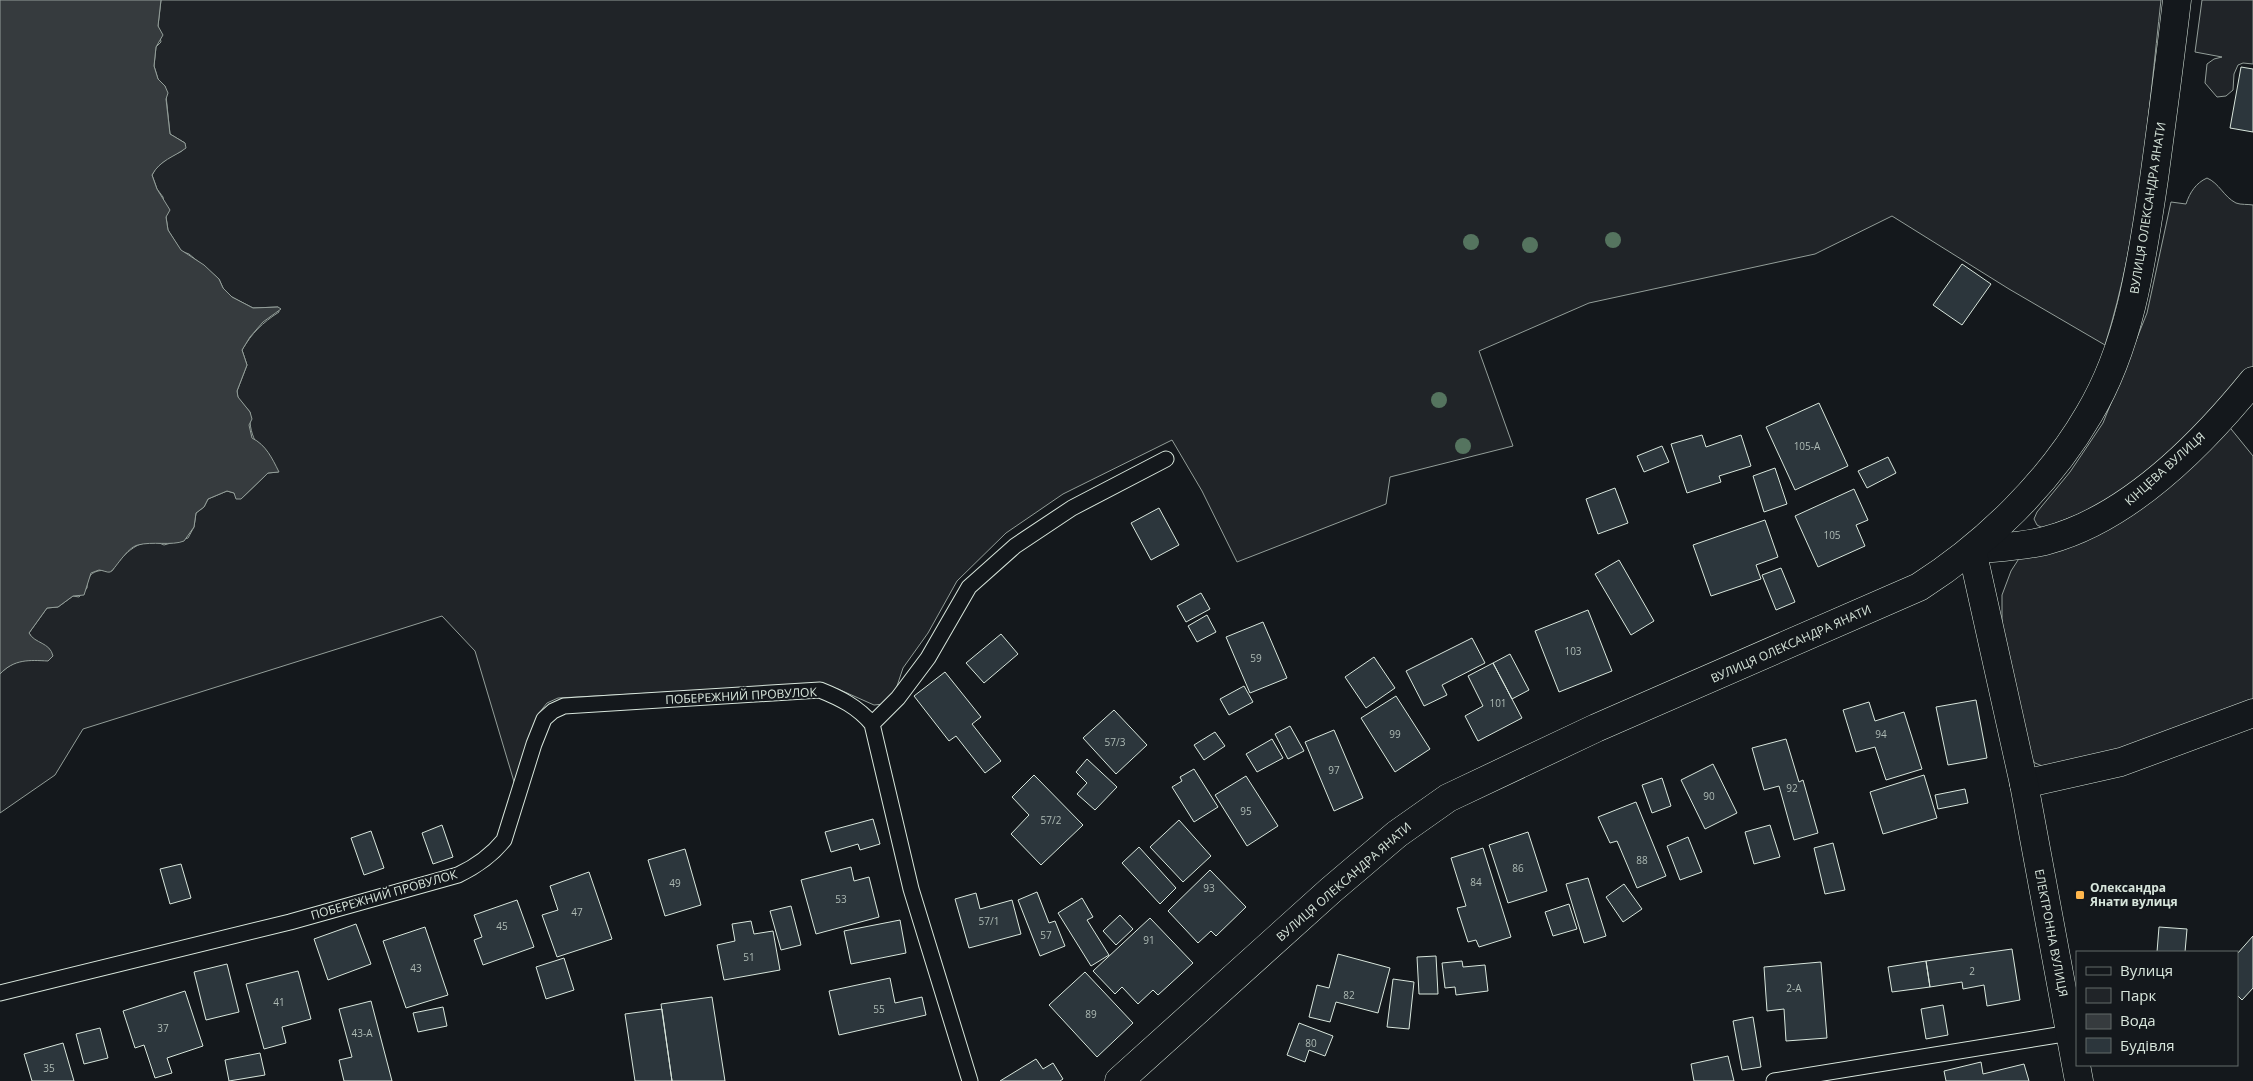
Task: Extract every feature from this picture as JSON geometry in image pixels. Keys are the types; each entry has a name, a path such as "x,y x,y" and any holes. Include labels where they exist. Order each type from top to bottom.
{"street":[{"name":"ВУЛИЦЯ ОЛЕКСАНДРА ЯНАТИ","path":"1119,1081 1338,884 1397,834 1448,798 1596,728 1918,588 1972,550 2003,522 2057,461 2089,414 2115,355 2131,307 2145,237 2177,0"},
{"name":"КІНЦЕВА ВУЛИЦЯ","path":"1972,550 2046,541 2085,528 2122,507 2175,463 2231,408 2253,381"},
{"name":"ЕЛЕКТРОННА ВУЛИЦЯ","path":"1972,550 2024,784 2076,1065"},
{"path":"2024,784 2121,762 2253,713"},
{"name":"ЕЛЕКТРОННА ВУЛИЦЯ","path":"2076,1066 2079,1081"}],"lane":[{"path":"970,1081 911,889 872,724 898,698 928,658 969,587 1015,546 1072,508 1166,459"},
{"name":"ПОБЕРЕЖНИЙ ПРОВУЛОК","path":"0,993 290,922 458,876 478,866 504,840 534,744 544,719 553,711 564,706 820,690 863,712 872,724"},
{"path":"1774,1081 2070,1033"}],"green space":[{"path":"161,0 2161,0 2147,131 2135,217 2117,303 2105,345 2009,289 1892,216 1815,254 1589,303 1479,351 1513,446 1390,477 1386,504 1237,562 1202,491 1172,440 1063,494 1006,533 957,581 928,633 903,668 894,695 884,704 874,705 838,689 818,684 558,698 547,703 539,713 515,785 475,651 442,616 83,729 55,775 0,813 0,674 17,662 38,660 33,640 29,633 47,608 58,607 73,596 79,597 87,588 89,578 94,572 102,570 112,571 127,552 141,544 156,542 164,545 188,538 194,527 196,513 204,507 208,499 227,491 234,493 241,499 268,473 278,472 257,445 251,430 250,412 238,398 237,391 247,365 242,350 258,329 279,312 278,307 253,308 232,297 223,288 219,279 189,254 181,251 168,230 163,197 157,189 152,175 156,168 168,158 182,151 185,143 170,134 165,86 158,79 154,66 156,47 161,42 158,26"},
{"path":"2202,0 2253,0 2253,64 2243,63 2238,65 2234,74 2233,90 2226,96 2217,97 2205,83 2207,64 2214,59 2222,57 2195,52"},
{"path":"2207,178 2236,203 2253,205 2253,367 2222,404 2167,456 2113,501 2043,528 2037,525 2034,519 2037,512 2070,472 2103,423 2147,313 2171,202 2186,204 2194,188"},
{"path":"2227,424 2253,456 2253,701 2120,752 2047,768 2035,763 2031,758 2002,646 2002,595 2011,571 2020,557"}],"water":[{"path":"0,0 161,0 158,26 163,35 156,47 154,66 158,79 165,86 168,93 166,99 170,134 185,143 186,148 163,162 152,175 157,189 170,210 166,217 168,230 181,250 204,265 219,279 223,288 232,297 253,308 278,307 281,309 263,322 242,350 247,365 237,391 238,397 250,412 252,419 249,425 252,438 265,448 279,472 268,473 241,499 236,499 234,493 227,491 208,499 204,507 196,513 194,527 184,541 138,545 125,554 112,571 99,570 91,573 84,595 73,596 58,607 47,608 29,633 32,637 46,645 53,656 48,661 16,663 0,674"}],"building":[{"path":"2241,67 2253,69 2253,132 2230,128"},
{"path":"1962,264 1991,284 1962,325 1933,305"},
{"path":"1819,403 1848,466 1795,490 1766,427"},
{"path":"1702,435 1706,447 1741,435 1751,466 1719,476 1721,482 1687,493 1671,444"},
{"path":"1662,446 1669,462 1644,472 1637,456"},
{"path":"1888,457 1896,473 1867,488 1858,471"},
{"path":"1775,468 1787,504 1764,512 1753,476"},
{"path":"1615,488 1628,523 1598,534 1586,499"},
{"path":"1854,489 1868,520 1856,525 1865,546 1818,567 1795,516"},
{"path":"1159,508 1179,545 1151,560 1131,523"},
{"path":"1765,520 1778,557 1756,565 1761,579 1711,596 1693,545"},
{"path":"1619,560 1654,621 1631,635 1595,574"},
{"path":"1781,568 1795,602 1776,610 1762,575"},
{"path":"1201,593 1210,609 1186,622 1177,606"},
{"path":"1588,610 1612,671 1559,692 1535,631"},
{"path":"1207,615 1216,632 1197,642 1188,626"},
{"path":"1263,622 1287,678 1250,693 1226,637"},
{"path":"1001,634 1018,654 984,683 966,663"},
{"path":"1472,638 1485,663 1442,685 1447,695 1424,706 1406,671"},
{"path":"1510,654 1529,690 1512,699 1493,663"},
{"path":"1374,657 1395,688 1366,708 1345,677"},
{"path":"1493,663 1522,718 1478,741 1465,716 1483,706 1468,676"},
{"path":"945,672 981,717 972,724 1001,761 985,773 956,736 949,741 914,696"},
{"path":"1244,686 1253,702 1229,715 1220,699"},
{"path":"1396,696 1430,749 1395,772 1361,718"},
{"path":"1976,700 1987,758 1948,765 1936,707"},
{"path":"1869,702 1875,721 1904,712 1922,769 1886,780 1875,747 1856,752 1843,710"},
{"path":"1114,710 1147,745 1116,774 1083,738"},
{"path":"1290,726 1304,751 1288,759 1275,734"},
{"path":"1334,730 1363,798 1334,811 1305,742"},
{"path":"1215,732 1225,746 1204,760 1194,745"},
{"path":"1272,739 1283,758 1257,772 1246,754"},
{"path":"1786,739 1799,782 1803,780 1818,833 1794,840 1779,786 1764,790 1752,748"},
{"path":"1087,759 1117,787 1095,810 1077,794 1087,783 1076,772"},
{"path":"1713,764 1737,813 1705,829 1681,780"},
{"path":"1194,769 1218,807 1194,822 1172,787 1182,781 1180,777"},
{"path":"1034,775 1083,825 1041,865 1011,834 1029,815 1012,797"},
{"path":"1924,775 1937,818 1883,834 1870,792"},
{"path":"1246,776 1278,826 1247,846 1215,795"},
{"path":"1662,778 1671,806 1652,813 1642,785"},
{"path":"1965,789 1968,803 1938,809 1935,795"},
{"path":"1636,802 1666,876 1637,888 1617,841 1610,843 1598,817"},
{"path":"873,819 880,844 860,850 858,844 831,852 825,832"},
{"path":"1179,820 1211,856 1183,882 1150,847"},
{"path":"442,825 453,857 433,864 422,833"},
{"path":"1770,825 1780,857 1754,864 1745,832"},
{"path":"371,831 384,868 364,875 351,838"},
{"path":"1528,832 1547,891 1508,903 1489,845"},
{"path":"1688,837 1702,872 1680,880 1667,846"},
{"path":"1833,843 1845,890 1825,894 1814,848"},
{"path":"1139,847 1176,888 1160,904 1122,863"},
{"path":"1483,848 1511,937 1479,947 1476,940 1468,942 1457,908 1466,906 1451,858"},
{"path":"685,849 701,905 665,916 648,860"},
{"path":"181,864 191,898 170,904 160,869"},
{"path":"851,867 854,881 869,877 879,917 816,934 801,880"},
{"path":"1210,870 1246,907 1216,936 1211,931 1198,943 1168,911"},
{"path":"589,872 612,939 557,957 542,915 558,910 550,886"},
{"path":"1588,878 1606,936 1584,943 1566,884"},
{"path":"1624,884 1642,909 1623,922 1606,897"},
{"path":"1037,892 1049,923 1055,921 1065,946 1040,956 1018,900"},
{"path":"976,893 980,909 1012,900 1021,934 969,948 955,899"},
{"path":"1082,898 1093,917 1087,920 1109,955 1091,966 1058,913"},
{"path":"517,900 534,947 483,965 474,940 482,937 474,915"},
{"path":"1569,904 1577,929 1553,936 1545,912"},
{"path":"791,906 801,945 781,950 770,911"},
{"path":"1120,915 1133,929 1116,945 1103,931"},
{"path":"1150,918 1193,963 1158,995 1153,990 1138,1004 1122,987 1115,994 1093,971"},
{"path":"900,920 906,953 851,964 844,931"},
{"path":"751,921 754,934 773,931 780,970 724,980 717,945 735,941 732,924"},
{"path":"356,924 371,964 328,980 314,939"},
{"path":"425,927 448,995 406,1008 383,941"},
{"path":"2159,927 2187,929 2185,951 2157,951"},
{"path":"2253,936 2253,988 2242,1000 2238,996 2238,953"},
{"path":"2012,949 2020,1000 1987,1006 1984,985 1963,989 1962,982 1930,987 1926,961"},
{"path":"1338,954 1390,968 1378,1013 1336,1002 1330,1022 1309,1017 1317,985 1329,988"},
{"path":"1436,956 1438,994 1419,994 1417,957"},
{"path":"564,958 574,990 546,999 536,967"},
{"path":"1462,961 1463,967 1485,965 1488,991 1456,995 1455,987 1445,988 1442,963"},
{"path":"1926,961 1930,987 1892,992 1888,967"},
{"path":"1821,962 1827,1038 1786,1041 1784,1009 1767,1011 1764,967"},
{"path":"227,964 239,1012 206,1020 194,972"},
{"path":"298,971 311,1019 282,1027 286,1043 264,1049 246,984"},
{"path":"1085,972 1133,1023 1097,1057 1049,1005"},
{"path":"890,978 895,1003 922,997 926,1015 839,1035 829,991"},
{"path":"1393,979 1414,982 1409,1029 1387,1027"},
{"path":"185,991 203,1046 167,1058 172,1073 155,1078 144,1045 135,1048 123,1011"},
{"path":"712,997 725,1081 672,1081 661,1004"},
{"path":"371,1001 392,1081 344,1081 339,1060 352,1057 339,1009"},
{"path":"1943,1005 1948,1035 1926,1039 1921,1009"},
{"path":"443,1007 447,1026 418,1032 413,1013"},
{"path":"662,1009 672,1081 635,1081 625,1014"},
{"path":"1753,1017 1761,1067 1742,1070 1733,1021"},
{"path":"1299,1023 1333,1036 1325,1056 1309,1050 1305,1062 1287,1055"},
{"path":"100,1028 108,1058 84,1064 76,1034"},
{"path":"63,1043 74,1081 32,1081 24,1054"},
{"path":"260,1053 265,1075 229,1081 225,1060"},
{"path":"1728,1056 1734,1081 1694,1081 1691,1064"},
{"path":"1036,1059 1043,1069 1053,1063 1063,1079 1060,1081 1000,1081"},
{"path":"1981,1062 1983,1074 2024,1064 2029,1081 1946,1081 1944,1071"}],"place":[{"name":"Олександра Янати вулиця","path":"2080,895"}]}
